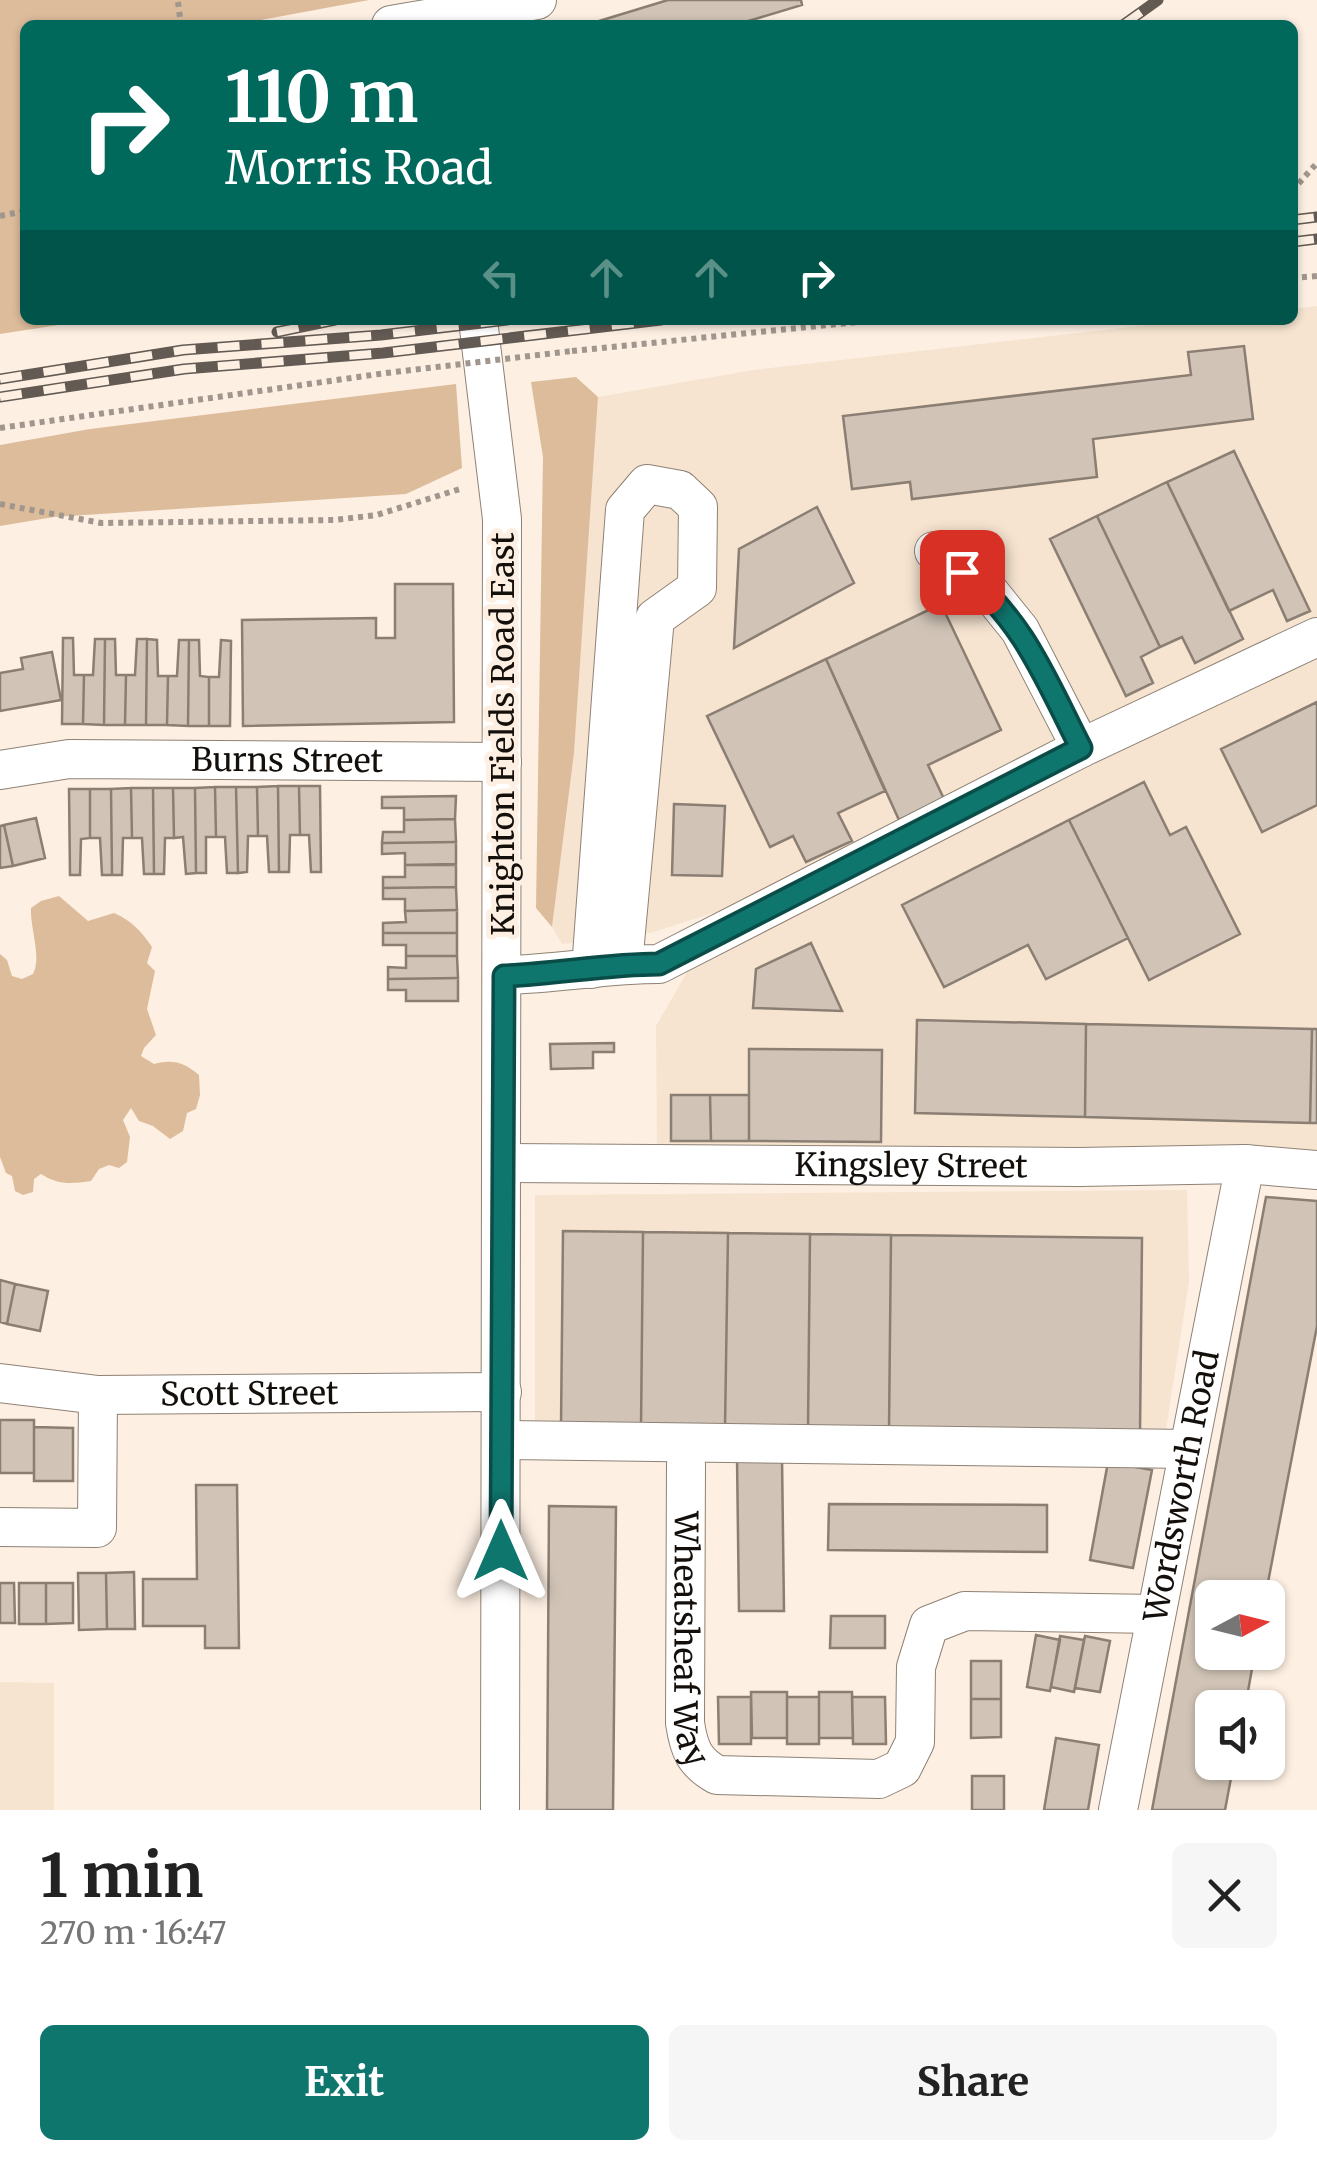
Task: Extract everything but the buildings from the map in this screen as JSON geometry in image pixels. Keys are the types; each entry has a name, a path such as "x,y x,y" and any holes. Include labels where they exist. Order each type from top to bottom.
{"street":[{"path":"413,20 537,0"},
{"name":"Knighton Fields Road East","path":"479,325 502,519 500,1810"},
{"path":"647,484 680,490 698,507 697,588 655,618 607,966 625,510 647,484"},
{"path":"934,551 991,594 1020,630 1081,748"},
{"path":"504,976 659,964 1081,748 1317,637"},
{"name":"Burns Street","path":"0,770 69,759 502,762"},
{"name":"Kingsley Street","path":"503,1163 1059,1167 1246,1164 1317,1170"},
{"name":"Wordsworth Road","path":"1118,1810 1246,1164"},
{"name":"Scott Street","path":"0,1384 98,1395 502,1392"},
{"path":"0,1527 97,1528 98,1395"},
{"path":"501,1440 1190,1448"},
{"name":"Wheatsheaf Way","path":"686,1464 685,1723 689,1746 698,1764 717,1775 880,1779 902,1768 915,1742 916,1667 928,1625 965,1611 1156,1614"}],"path":[{"path":"166,0 180,1"},
{"path":"1298,184 1317,164"},
{"path":"0,428 386,373 829,325"},
{"path":"0,504 101,524 334,520 377,515 497,476"}],"shaded area":[{"path":"0,0 369,0 261,20 20,20 20,325 58,325 0,334"},
{"path":"1317,306 1317,1156 657,1155 656,1026 723,910 650,933 562,944 552,927 574,753 598,397 753,370 1148,325 1298,325 1298,308"},
{"path":"576,377 598,397 574,753 552,927 536,908 543,457 531,382"},
{"path":"456,384 462,468 406,494 54,517 0,526 0,445 90,429"},
{"path":"59,896 88,921 114,913 120,916 148,941 152,947 147,963 155,971 147,1009 156,1035 141,1056 154,1064 183,1064 199,1075 200,1095 196,1109 187,1113 183,1131 170,1139 139,1121 131,1108 123,1120 130,1137 127,1162 119,1168 109,1165 99,1169 91,1181 77,1183 59,1182 41,1174 34,1179 33,1192 23,1195 15,1191 12,1176 6,1173 0,1157 0,954 7,960 12,976 22,979 33,974 36,959 31,908"},
{"path":"1187,1190 1189,1282 1160,1468 1113,1460 535,1453 535,1195"},
{"path":"0,1682 54,1683 54,1810 0,1810"}],"railway":[{"path":"1130,20 1158,0"},
{"path":"1298,219 1317,217"},
{"path":"1298,241 1317,239"},
{"path":"277,332 311,325"},
{"path":"0,379 183,350 465,325"},
{"path":"0,397 184,369 383,353 619,325"}],"route":[{"path":"501,1551 504,976 659,964 1081,748 1020,630 991,594 962,572"}]}
